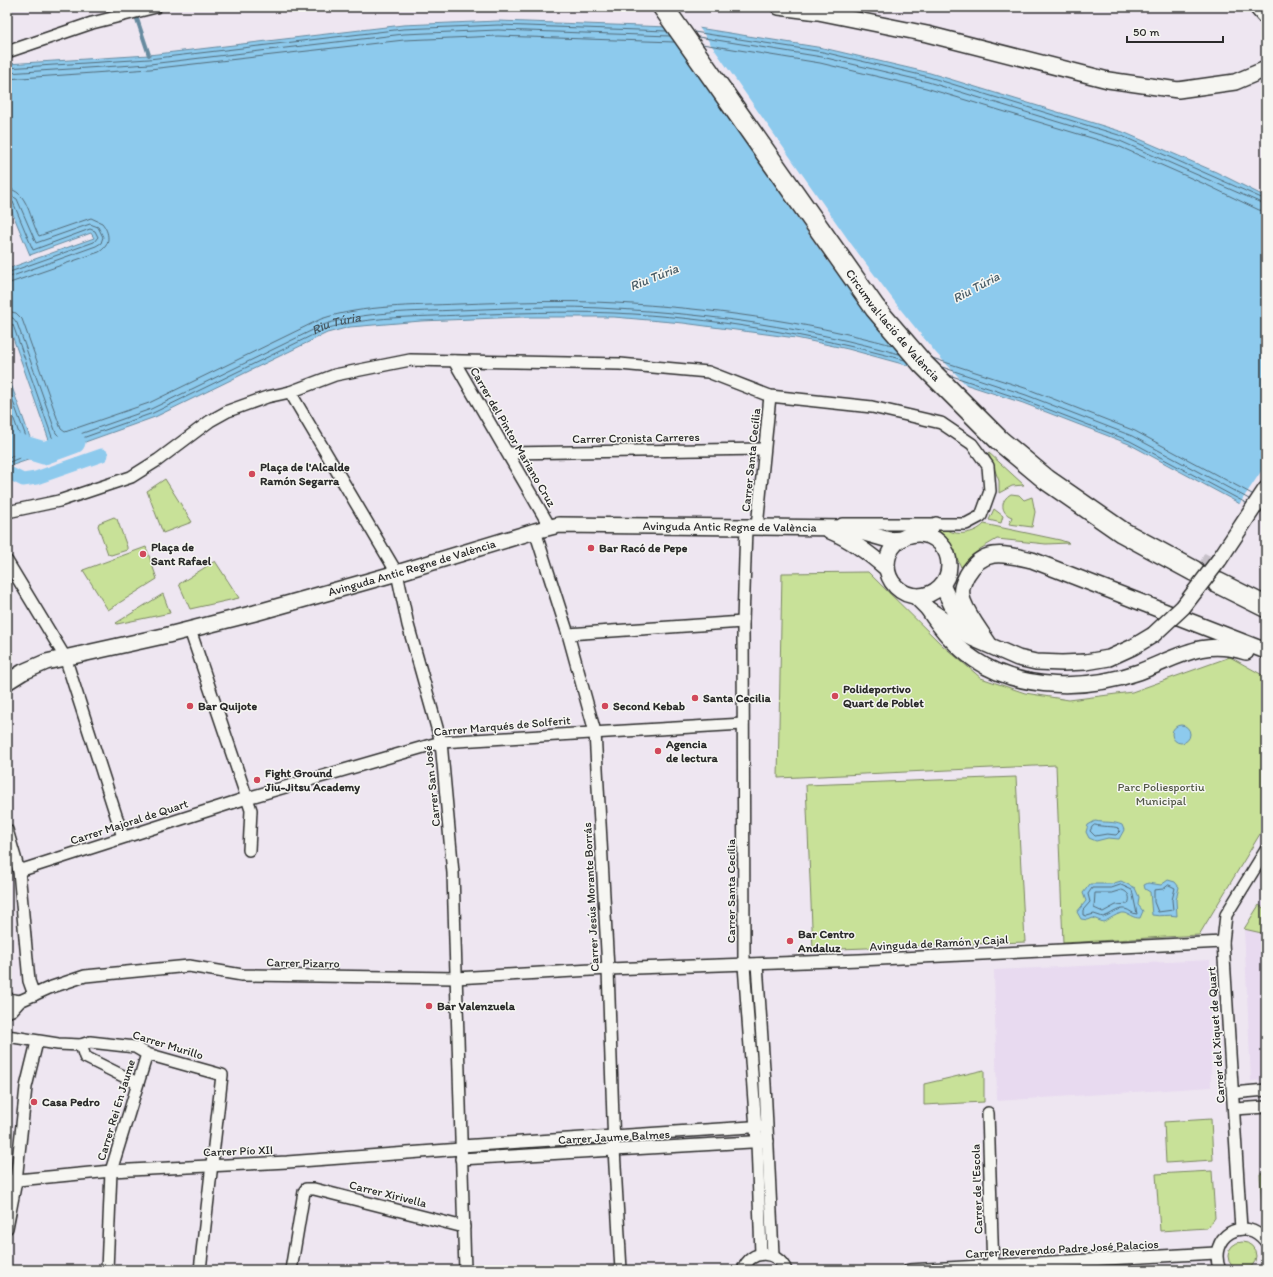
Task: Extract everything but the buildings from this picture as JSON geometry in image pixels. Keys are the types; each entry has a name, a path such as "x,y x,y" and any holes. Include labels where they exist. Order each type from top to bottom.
{"highway":[{"name":"Circumval·lació de València","path":"663,7 875,308 922,363 1004,437"},
{"path":"676,7 883,301 932,359 1004,437 1130,524 1211,570 1266,607"},
{"path":"1260,7 1266,14"},
{"path":"1211,570 1266,595"}],"main road":[{"path":"779,7 818,12 927,34 1108,80 1170,89 1178,90 1235,82 1265,70"},
{"path":"928,609 972,638 989,644 1018,658 1036,662 1062,664 1109,658 1133,647 1153,634 1183,607 1236,535 1266,489"},
{"name":"Avinguda Antic Regne de València","path":"7,682 40,664 65,657 190,630 397,573 550,527 567,525 752,527 828,530 847,528 889,540 902,539"},
{"name":"Avinguda Antic Regne de València","path":"828,530 844,537 868,552 887,569"},
{"path":"918,534 926,536 935,540 943,547 949,566 947,576 942,585 927,595 915,596 901,591 894,585 887,569 887,560 890,552 902,539 918,534"},
{"path":"989,644 968,613 963,600 961,586 972,566 982,558 1006,554 1032,560 1266,651"},
{"path":"942,585 954,610 989,644"},
{"path":"915,596 928,609 942,630 974,660 994,671 1017,678 1042,683 1091,683 1114,679 1138,672 1187,652 1212,646 1233,648 1266,658"}],"street":[{"path":"7,52 126,14 153,8"},
{"path":"7,512 59,501 131,477 158,460 210,421 228,411 267,397 290,392 335,375 403,362 454,361 622,364 708,372 770,396"},
{"name":"Carrer del Pintor Mariano Cruz","path":"454,361 550,527"},
{"name":"Carrer San José","path":"290,392 397,573 408,625 441,742 453,872 465,1270"},
{"name":"Carrer Santa Cecília","path":"762,1141 755,1127 744,964 743,622 752,527 764,449 770,396"},
{"name":"Avinguda Antic Regne de València","path":"770,396 872,407 941,423 972,444 988,466 990,491 981,516 966,524 846,523 828,530"},
{"name":"Carrer Cronista Carreres","path":"508,453 764,449"},
{"path":"926,536 936,523"},
{"name":"Carrer Jesús Morante Borrás","path":"535,531 568,634 595,732 608,969 613,1137 621,1270"},
{"path":"7,561 65,657 123,837"},
{"path":"568,634 743,622"},
{"path":"190,630 251,810 249,850"},
{"name":"Carrer Marqués de Solferit","path":"247,798 441,742 743,724"},
{"name":"Carrer Majoral de Quart","path":"19,871 247,798"},
{"path":"7,830 19,871 29,981 34,995"},
{"name":"Carrer del Xiquet de Quart","path":"1241,1229 1223,942 1226,915 1266,850"},
{"name":"Avinguda de Ramón y Cajal","path":"608,969 757,964 1223,942"},
{"name":"Carrer Santa Cecília","path":"757,964 766,1126 762,1141 767,1255"},
{"name":"Carrer Pizarro","path":"7,1012 12,1010 20,1001 85,976 188,966 242,975 456,978 608,969"},
{"path":"7,999 20,1001"},
{"name":"Carrer Murillo","path":"8,1036 37,1042 81,1045 90,1042 135,1047 147,1054 222,1075 213,1165"},
{"path":"7,1228 11,1181 26,1087 37,1042"},
{"path":"81,1045 85,1056 137,1083"},
{"name":"Carrer Rei En Jaume","path":"107,1270 111,1171 147,1054"},
{"path":"1233,1093 1266,1090"},
{"path":"1234,1109 1266,1107"},
{"name":"Carrer de l'Escola","path":"988,1113 993,1268"},
{"name":"Carrer Jaume Balmes","path":"461,1151 613,1137 766,1126"},
{"name":"Carrer Jaume Balmes","path":"461,1151 614,1149 762,1141"},
{"name":"Carrer Pío XII","path":"11,1181 111,1171 461,1151"},
{"path":"200,1270 213,1165"},
{"name":"Carrer Xirivella","path":"292,1270 304,1192 306,1189 314,1189 464,1227"},
{"path":"1220,1270 1217,1263 1216,1253 1222,1239 1234,1231 1241,1229 1256,1232 1266,1242"},
{"name":"Carrer Reverendo Padre José Palacios","path":"909,1270 993,1268 1216,1253"},
{"path":"743,1270 749,1260 767,1255 779,1259 786,1270"}],"shaded area":[{"path":"1266,893 1266,1080 1251,1081 1244,929"},
{"path":"1210,960 1211,1087 997,1101 994,970"}],"green space":[{"path":"988,452 1024,485 1012,486 999,493 999,481"},
{"path":"165,479 192,522 163,533 147,491"},
{"path":"1011,494 1019,495 1024,500 1032,497 1035,512 1032,527 1009,524 1012,517 1005,513 1003,503"},
{"path":"994,509 1003,516 1001,523 989,520"},
{"path":"114,517 117,519 127,550 111,555 108,554 98,526 99,523"},
{"path":"984,524 1069,543 1046,544 997,539 980,549 961,567 950,543 935,530 945,528 954,533 965,533 976,530"},
{"path":"146,547 157,579 108,610 83,570"},
{"path":"215,561 239,598 190,609 179,584"},
{"name":"Parc Poliesportiu Municipal","path":"868,572 942,645 981,678 1025,693 1069,700 1132,692 1230,657 1266,677 1266,824 1199,935 1063,943 1056,765 778,778 782,573"},
{"path":"163,594 170,613 116,623"},
{"path":"1016,777 1025,942 813,950 806,785"},
{"path":"1259,905 1266,910 1266,934 1244,929"},
{"path":"984,1070 984,1102 924,1105 924,1084"},
{"path":"1211,1119 1213,1160 1166,1163 1164,1122"},
{"path":"1212,1171 1215,1218 1207,1228 1160,1231 1156,1174"},
{"path":"1266,1173 1266,1225 1263,1225 1260,1174"},
{"path":"1242,1242 1252,1246 1256,1256 1252,1266 1242,1270 1232,1266 1228,1256 1232,1246"}],"water":[{"path":"498,21 698,28 823,48 930,73 1123,132 1216,172 1266,197 1266,520 1235,501 1129,444 1023,403 906,365 848,349 796,338 683,323 614,317 523,317 421,321 350,327 327,333 155,417 46,456 43,450 54,445 53,442 50,443 7,321 7,269 94,238 91,233 30,255 7,200 7,64 149,55 403,25"},
{"path":"7,373 37,457 7,467"},
{"path":"1181,725 1187,728 1190,734 1187,740 1181,743 1175,740 1172,734 1175,728"},
{"path":"1095,821 1119,824 1122,825 1124,830 1119,839 1108,838 1096,841 1089,838 1086,832 1088,825"},
{"path":"1168,880 1175,882 1179,887 1176,900 1177,916 1152,915 1150,892 1145,889 1144,885 1148,883 1161,885"},
{"path":"1121,881 1135,888 1139,897 1138,905 1143,911 1140,918 1122,913 1103,922 1093,918 1088,920 1081,919 1077,912 1086,901 1083,893 1090,884 1111,884"}],"pier":[{"path":"662,24 698,26 852,245 901,310 936,353 969,388 913,369 875,324 827,260"},
{"path":"1266,464 1266,514 1262,520 1238,506"}],"waterway":[{"path":"133,7 149,55"},
{"name":"Riu Túria","path":"7,444 11,443 44,453 74,442"},
{"path":"7,472 23,480 36,478 102,455"}],"tunnel":[{"path":"1200,562 1224,574"}],"place":[{"name":"Plaça de l'Alcalde Ramón Segarra","path":"252,474"},
{"name":"Bar Racó de Pepe","path":"591,548"},
{"name":"Plaça de Sant Rafael","path":"143,554"},
{"name":"Polideportivo Quart de Poblet","path":"835,696"},
{"name":"Santa Cecilia","path":"695,698"},
{"name":"Bar Quijote","path":"190,706"},
{"name":"Second Kebab","path":"605,706"},
{"name":"Agencia de lectura","path":"658,751"},
{"name":"Fight Ground Jiu-Jitsu Academy","path":"257,780"},
{"name":"Bar Centro Andaluz","path":"790,941"},
{"name":"Bar Valenzuela","path":"429,1006"},
{"name":"Casa Pedro","path":"34,1102"}]}
